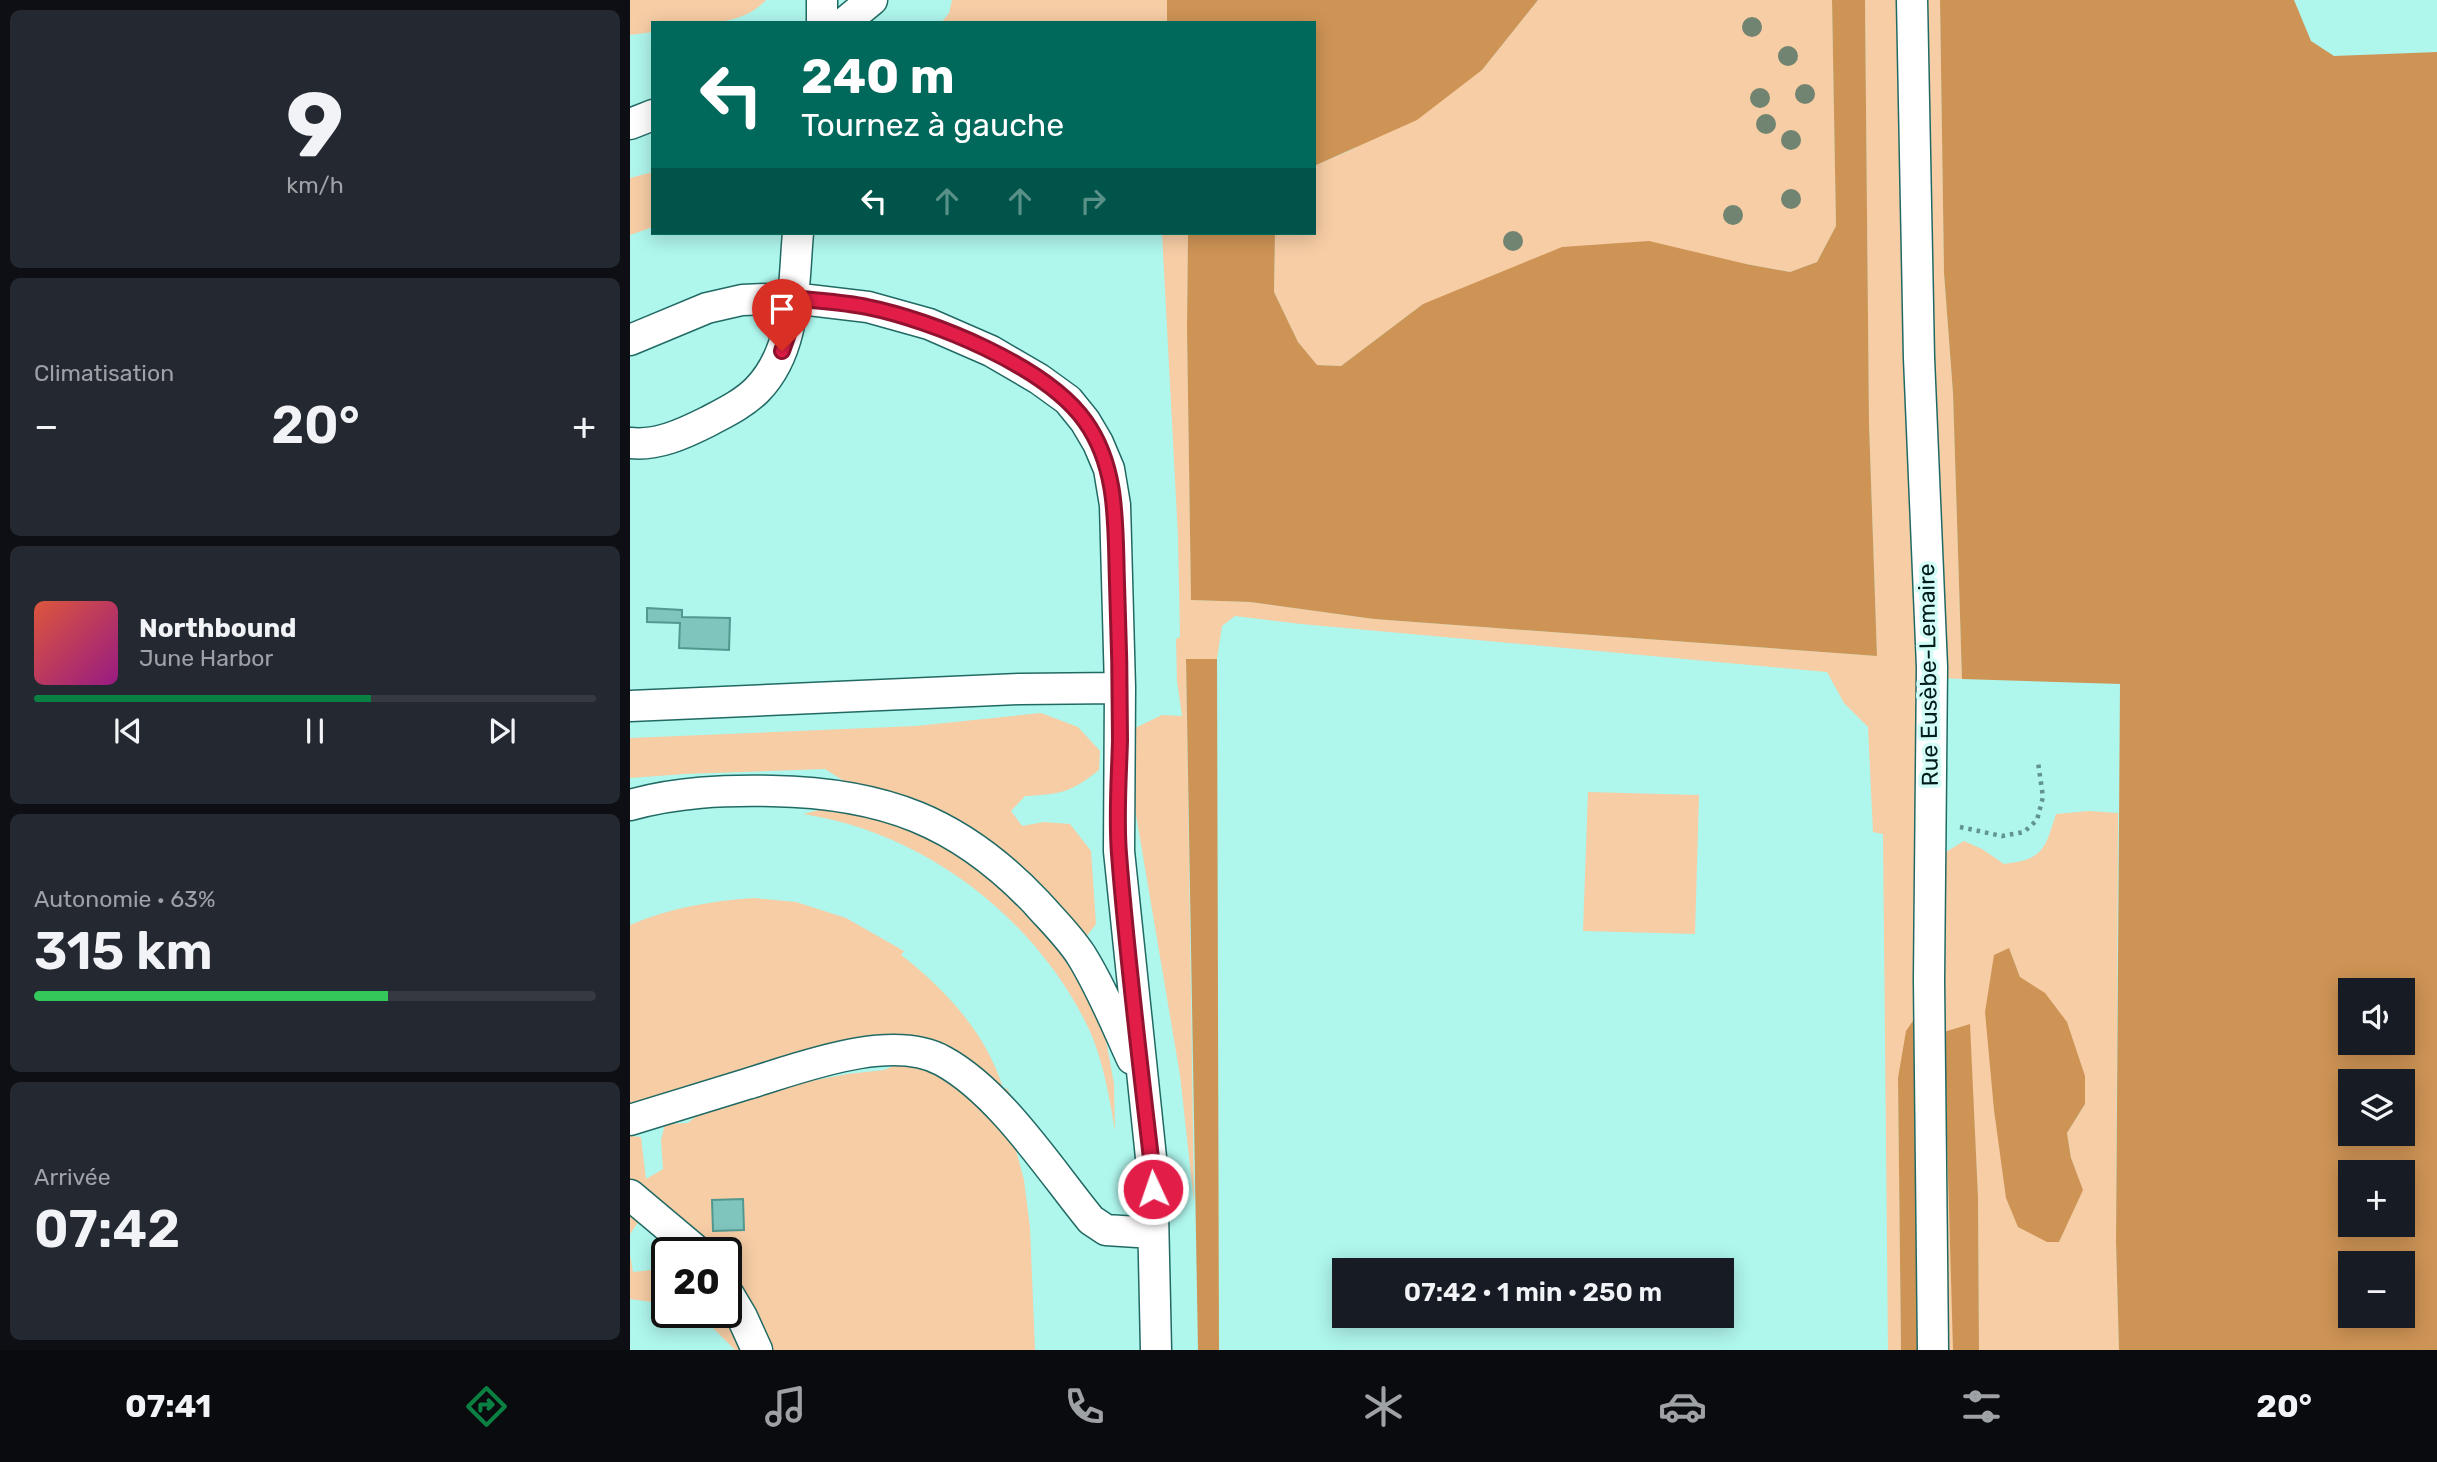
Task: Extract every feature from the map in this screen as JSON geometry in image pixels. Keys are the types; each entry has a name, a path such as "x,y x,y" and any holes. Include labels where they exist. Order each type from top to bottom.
{"lane":[{"path":"821,0 822,21"},
{"path":"846,21 872,0"},
{"name":"Rue Eusèbe-Lemaire","path":"1912,0 1919,371 1931,667 1929,994 1933,1350"},
{"path":"630,124 651,116"},
{"path":"630,443 659,441 684,434 738,405 756,392 775,369 788,334 798,235"},
{"path":"630,340 707,309 742,300 792,298 868,307 929,324 992,351 1068,400 1098,443 1108,469 1115,505 1120,688 1119,851 1152,1167 1156,1350"},
{"path":"630,706 1019,689 1120,688"},
{"path":"630,804 658,797 717,790 809,792 859,798 909,814 951,832 992,859 1042,909 1080,953 1100,988 1143,1085"},
{"path":"630,1120 827,1059 887,1050 915,1051 942,1060 966,1076 992,1100 1091,1220 1107,1230 1153,1233"},
{"path":"630,1195 680,1237"},
{"path":"742,1317 757,1350"}],"path":[{"path":"1931,824 1966,827 2002,836 2024,832 2037,820 2043,797 2038,762"}],"shaded area":[{"path":"630,0 766,0 755,10 728,20 651,21 651,32 630,35"},
{"path":"952,0 1167,0 1167,21 943,21 949,13"},
{"path":"1167,0 1538,0 1482,70 1417,120 1316,165 1316,21 1167,21"},
{"path":"1538,0 1832,0 1836,226 1817,262 1790,272 1746,264 1423,304 1341,366 1316,365 1298,342 1274,292 1275,235 1316,235 1316,165 1353,149 1482,70"},
{"path":"1832,0 1865,0 1869,423 1877,656 1374,619 1250,602 1191,600 1188,235 1275,235 1274,292 1298,342 1317,365 1341,366 1423,304 1562,247 1649,241 1790,272 1817,262 1836,226"},
{"path":"1865,0 1902,0 1920,659 1919,1012 1898,1078 1901,1350 1888,1350 1883,834 1873,832 1868,727 1844,703 1827,672 1235,616 1222,626 1217,659 1186,659 1194,1202 1180,1075 1130,779 1133,729 1162,715 1182,716 1177,681 1176,639 1180,637 1178,536 1162,235 1188,235 1191,600 1250,602 1374,619 1877,656 1869,423"},
{"path":"1922,0 1940,0 1944,273 1953,393 1962,679 1941,678"},
{"path":"1940,0 2294,0 2311,41 2334,56 2437,52 2437,1350 2119,1350 2116,1242 2120,684 1962,679 1953,393 1944,273"},
{"path":"651,173 651,228 630,235 630,178"},
{"path":"1186,659 1217,659 1219,1350 1198,1350"},
{"path":"1041,713 1078,727 1100,751 1099,770 1089,778 1065,791 1025,796 1011,811 1022,826 1044,822 1070,824 1091,851 1096,924 1083,941 1073,926 825,769 630,778 630,738 916,726"},
{"path":"1588,792 1699,795 1695,934 1583,931"},
{"path":"819,799 949,841 1062,943 1105,1035 1114,1084 1115,1131 1104,1074 1090,1032 1061,980 1034,945 1002,912 968,884 930,859 889,839 847,824 803,814 819,810"},
{"path":"2089,811 2118,813 2116,1242 2119,1350 1979,1350 1978,1197 1969,1024 1953,1350 1943,1350 1941,883 1946,852 1964,841 2004,864 2027,859 2045,844 2056,814","holes":["2009,948 2020,977 2085,1104 2067,1133 2071,1158 2082,1190 2059,1242"]},
{"path":"754,898 796,902 846,918 904,951 901,955 949,998 975,1031 996,1068 1003,1088 1008,1089 1012,1102 932,1049 630,1109 630,925 690,906"},
{"path":"2009,948 2020,977 2045,993 2067,1022 2085,1076 2085,1104 2067,1133 2071,1158 2083,1190 2059,1242 2047,1242 2018,1227 2006,1198 1985,1012 1994,955"},
{"path":"1919,1012 1922,1350 1901,1350 1898,1078 1906,1031"},
{"path":"1970,1024 1978,1197 1979,1350 1953,1350 1944,1032"},
{"path":"908,1060 933,1062 1013,1139 1024,1180 1030,1228 1035,1350 771,1350 763,1328 742,1292 742,1237 679,1237 641,1218 630,1234 630,1136 641,1137 646,1179 663,1169 661,1140 665,1124 688,1123 709,1105 746,1093 884,1070"},
{"path":"665,1232 671,1237 656,1237"},
{"path":"630,1255 633,1272 651,1270 651,1302 630,1299"},
{"path":"713,1328 734,1328 744,1350 735,1350"}],"building":[{"path":"647,608 682,610 682,617 730,618 729,650 679,648 680,623 647,622"},
{"path":"743,1199 744,1230 713,1231 712,1200"}],"route":[{"path":"782,351 788,334 792,298 868,307 929,324 992,351 1039,379 1068,400 1098,443 1108,469 1115,505 1120,688 1119,851 1153,1189"}]}
